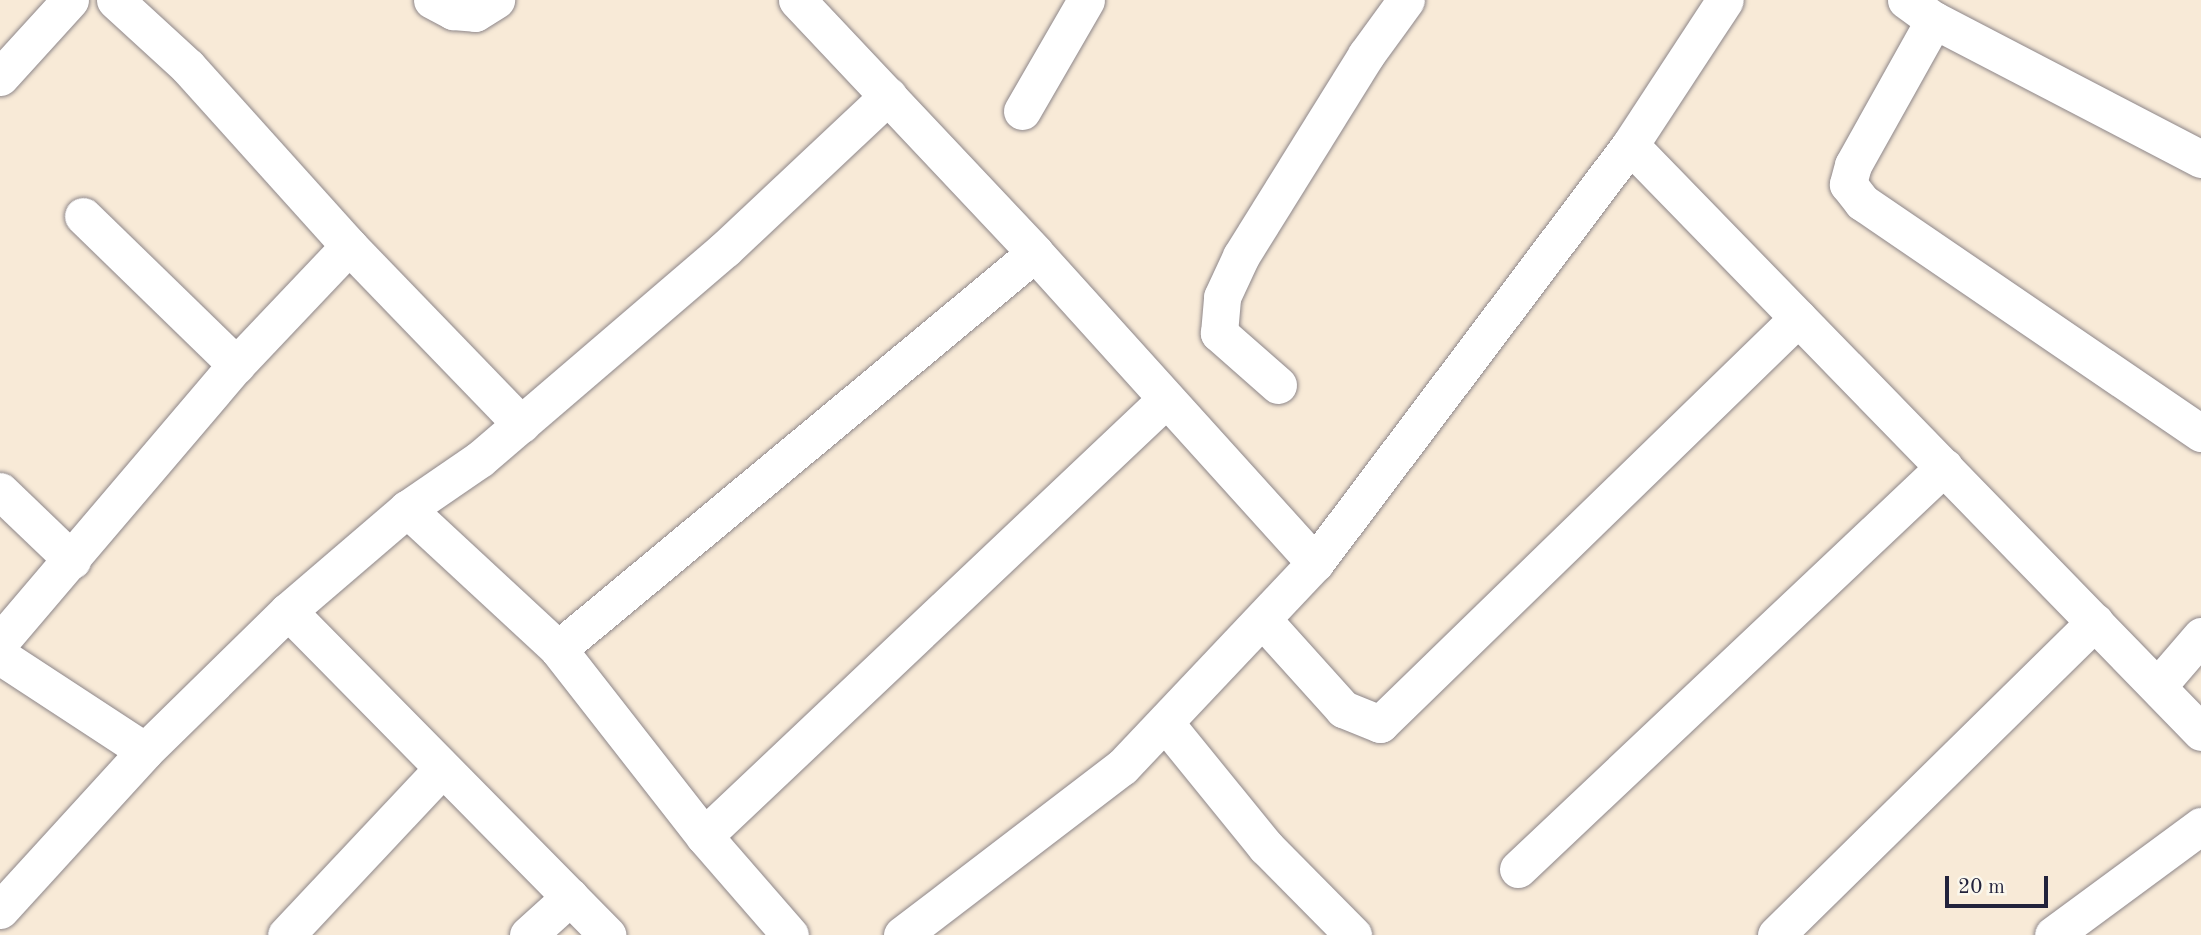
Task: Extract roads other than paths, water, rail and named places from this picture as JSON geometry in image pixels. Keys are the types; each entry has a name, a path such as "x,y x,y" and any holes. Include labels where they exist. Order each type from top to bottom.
{"street":[{"path":"0,78 69,0"},
{"path":"114,0 188,68 349,246 522,424"},
{"path":"432,0 453,11 475,12 496,0"},
{"path":"797,0 1035,253 1315,563"},
{"path":"1022,111 1086,0"},
{"path":"1278,385 1219,333 1222,297 1255,232 1366,55 1406,0"},
{"path":"902,935 1122,767 1166,724 1315,563 1630,145 1725,0"},
{"path":"2201,159 1920,10 1853,165 1848,184 1862,202 2201,433"},
{"path":"0,910 145,751 288,611 407,509 480,459 522,424 725,249 888,96"},
{"path":"1630,145 2201,732"},
{"path":"83,216 236,365"},
{"path":"0,642 236,365 349,246"},
{"path":"558,649 1035,253"},
{"path":"1263,620 1343,709 1380,724 1798,318"},
{"path":"704,836 1165,400"},
{"path":"1518,869 1944,467"},
{"path":"0,491 72,560"},
{"path":"407,509 558,649 704,836 790,935"},
{"path":"288,611 608,935"},
{"path":"1776,935 2095,622"},
{"path":"2158,686 2201,636"},
{"path":"0,656 145,751"},
{"path":"1166,724 1266,847 1353,935"},
{"path":"286,935 442,769"},
{"path":"2053,935 2201,825"},
{"path":"528,935 570,897"}]}
